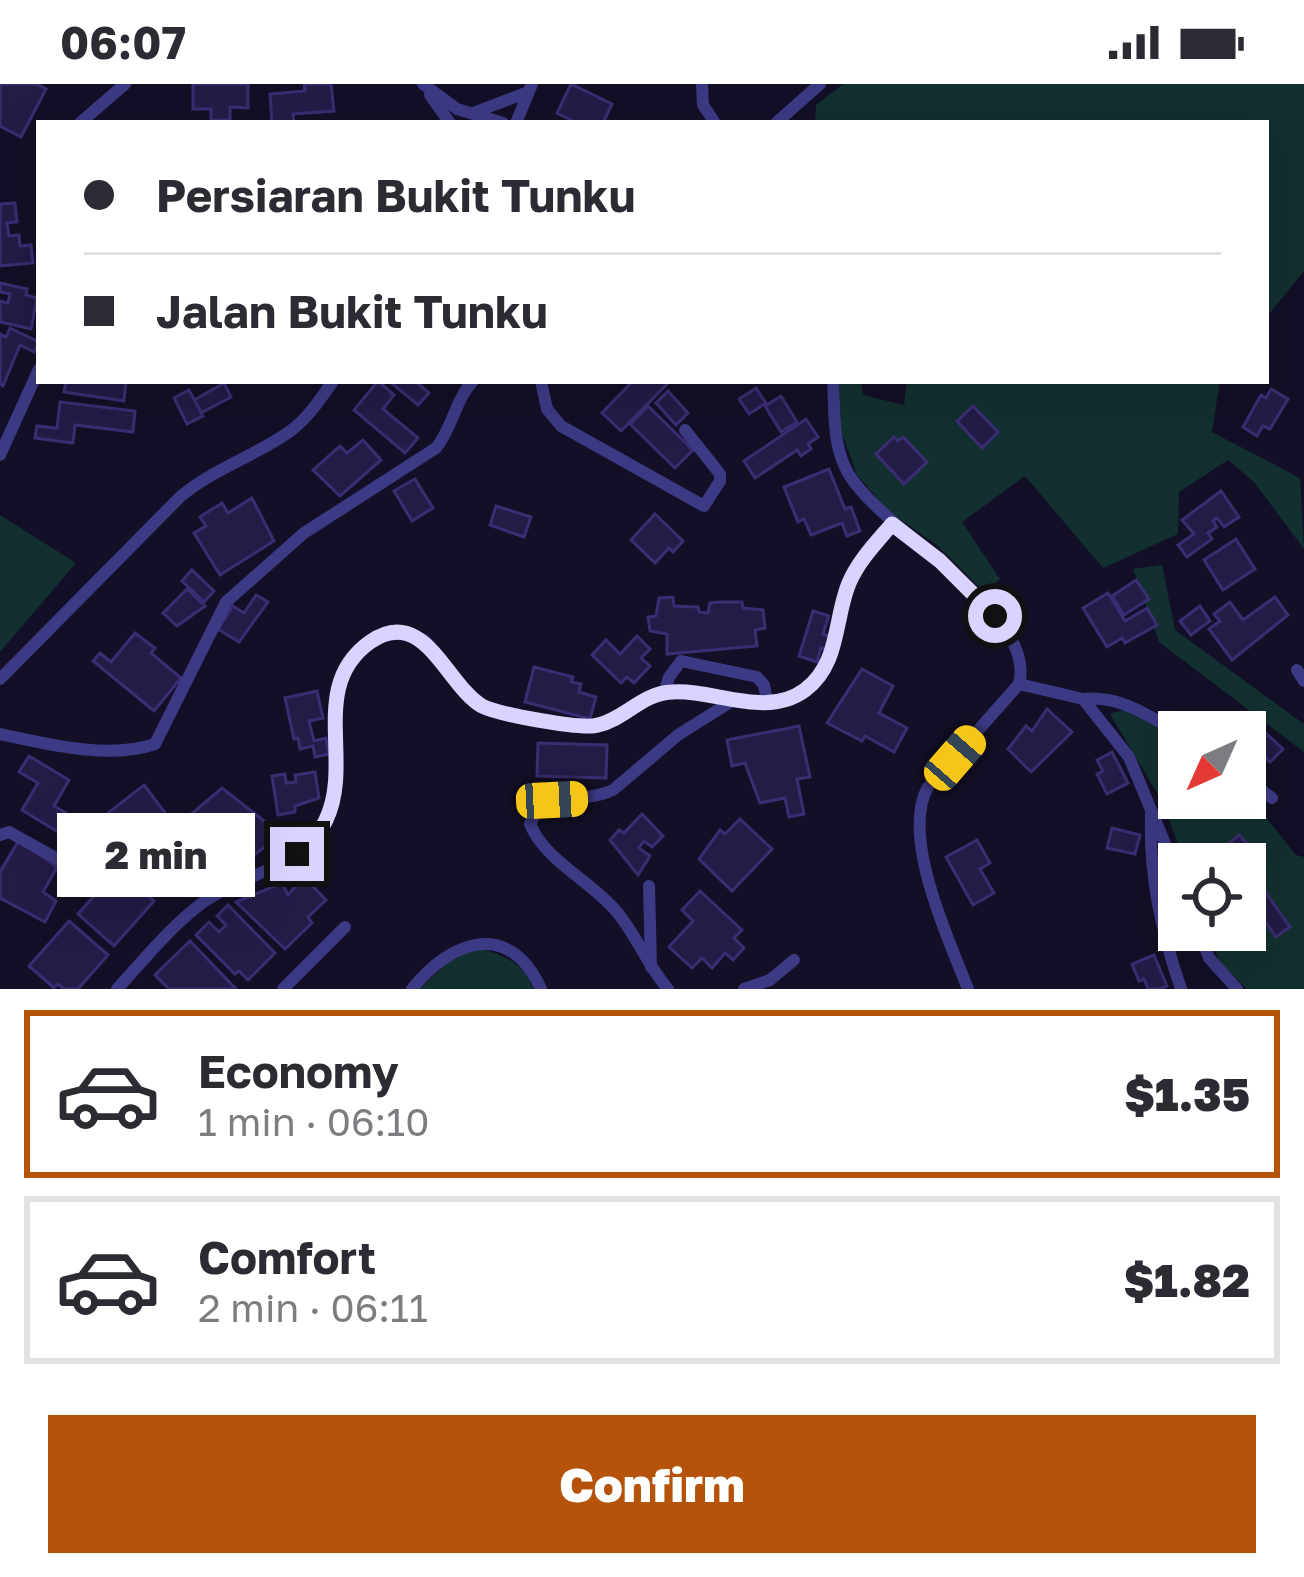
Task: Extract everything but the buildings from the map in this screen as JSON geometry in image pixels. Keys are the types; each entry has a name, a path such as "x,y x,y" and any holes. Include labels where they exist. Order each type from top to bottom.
{"street":[{"path":"83,120 125,84"},
{"path":"448,120 423,84 457,109 492,120"},
{"path":"702,84 703,105 713,120"},
{"path":"780,120 820,84"},
{"path":"471,114 530,88"},
{"path":"517,120 530,88"},
{"path":"800,120 803,100"},
{"path":"0,455 36,376"},
{"path":"0,679 180,497 200,480 290,431 331,384"},
{"path":"0,734 64,746 137,750 155,744 226,602 304,532 436,448 470,384"},
{"path":"542,384 549,414 561,425 704,506 720,474 685,430"},
{"path":"833,384 840,457 869,502 940,561 1004,626 1021,666 1018,684 928,787 919,808 934,900 968,989"},
{"path":"117,989 205,901 281,863 316,836 333,800 337,686 351,660 383,635 405,634 424,640 455,684 485,707 503,714 596,726 664,693 767,701 803,692 818,677 831,656 852,578 892,524"},
{"path":"664,693 681,661 757,677 767,701"},
{"path":"1018,684 1083,699 1104,697 1158,721"},
{"path":"1083,699 1130,757 1166,843"},
{"path":"668,989 617,911 540,842 530,824 534,814 552,800 602,796 613,790 678,735 732,701"},
{"path":"1266,794 1272,798"},
{"path":"1152,805 1150,854 1160,926 1181,989"},
{"path":"0,835 9,832 63,862"},
{"path":"649,886 651,969"},
{"path":"283,989 345,927"},
{"path":"412,989 451,951 482,943 517,955 541,989"},
{"path":"1206,951 1238,989"},
{"path":"744,989 770,980 794,960"}],"green space":[{"path":"843,84 1304,84 1304,271 1269,314 1269,120 815,120 816,105"},
{"path":"839,384 861,384 863,395 904,405 907,384 1220,384 1212,432 1300,478 1304,549 1254,482 1228,460 1179,492 1178,534 1103,568 1025,476 962,522 1000,579 985,593 937,545 888,511 857,475 841,431"},
{"path":"0,515 76,563 0,652"},
{"path":"1162,565 1175,630 1304,724 1304,752 1266,723 1266,711 1250,711 1159,642 1133,569"},
{"path":"1130,708 1158,726 1158,795 1110,714"},
{"path":"1266,817 1296,855 1304,857 1304,989 1247,989 1219,962 1215,951 1266,951 1266,843 1177,843 1169,819"},
{"path":"475,948 510,960 533,989 420,989 453,957"}],"route":[{"path":"297,854 316,836 333,800 334,715 342,673 383,635 405,634 424,640 455,684 485,707 503,714 596,726 664,693 778,701 803,692 831,656 845,593 857,566 892,524 940,561 995,616"}]}
